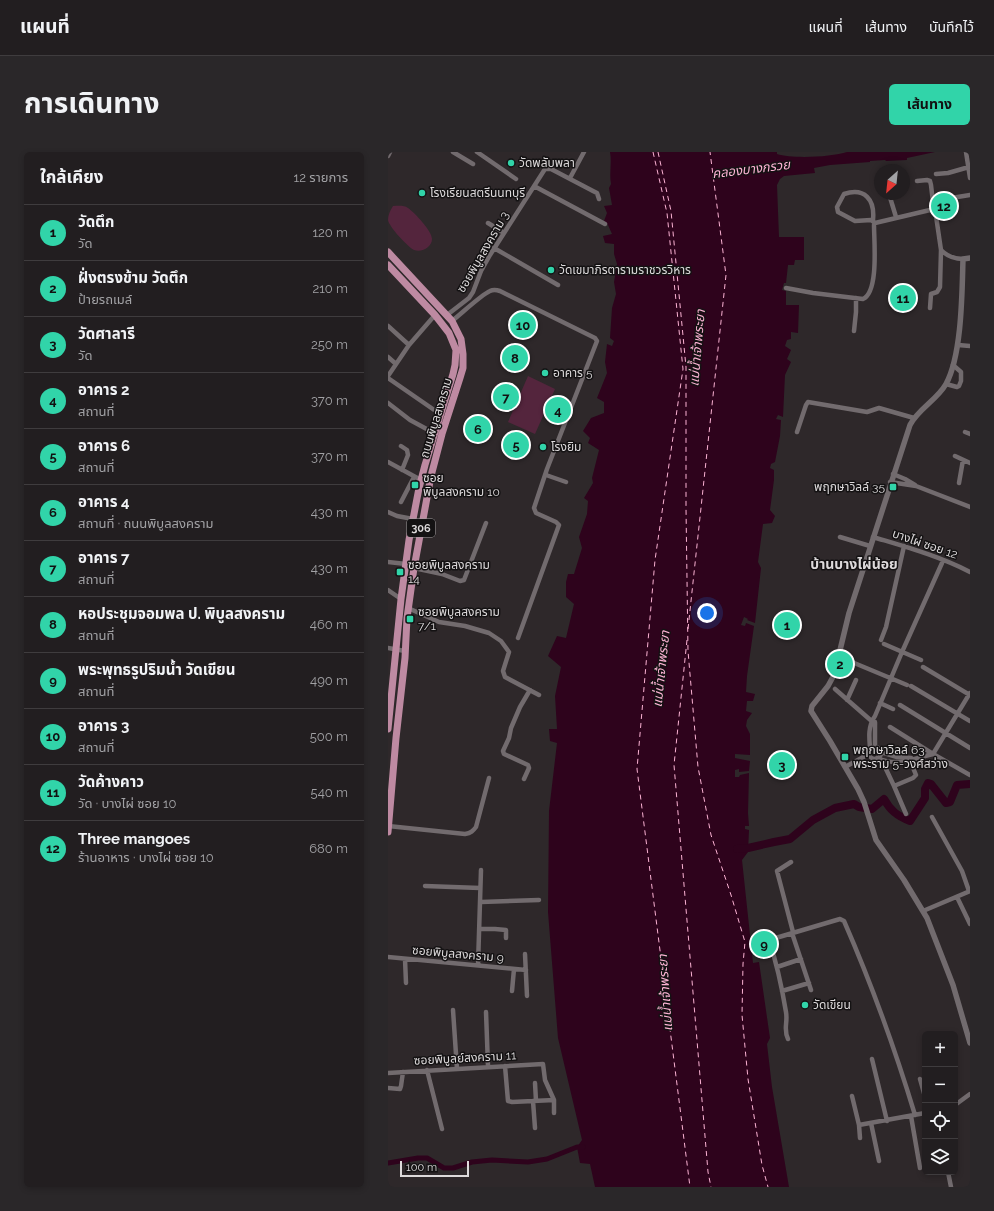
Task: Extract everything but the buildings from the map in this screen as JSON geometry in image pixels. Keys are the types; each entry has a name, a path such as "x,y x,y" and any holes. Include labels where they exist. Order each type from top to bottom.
{"main road":[{"name":"ถนนพิบูลสงคราม","path":"388,252 447,315 461,339 463,354 462,368 431,476 414,568 408,608 388,832"},
{"name":"ถนนพิบูลสงคราม","path":"388,266 445,327 452,338 456,350 453,374 421,480 413,519 397,633 392,649 388,729"},
{"path":"397,633 406,634"}],"street":[{"path":"388,156 390,152"},
{"path":"453,152 473,164"},
{"path":"476,152 516,179"},
{"path":"584,152 570,178 596,193 598,199"},
{"path":"966,153 970,178"},
{"path":"936,174 948,173 968,167"},
{"name":"ซอยพิบูลสงคราม 3","path":"447,315 466,302 470,297 481,271 494,248 545,169 551,168 570,178"},
{"path":"917,180 927,180 930,182 941,250 940,288 938,292 931,294 930,308"},
{"path":"534,186 605,224"},
{"path":"786,288 813,293 863,299 866,298 870,291 874,272 874,222 873,213 867,196 858,191 844,194 837,207 838,212 855,221 874,222 930,210 934,211"},
{"path":"939,200 970,196"},
{"path":"891,200 896,217"},
{"path":"488,223 504,233"},
{"path":"494,248 558,285"},
{"path":"941,250 956,259 970,258"},
{"path":"963,259 958,345 953,366 946,384 935,398 914,418 910,426 890,482 845,626 834,675 828,686 811,708 864,802 876,840 904,880 923,912 951,979 970,1043"},
{"path":"452,322 479,299 490,291 494,290 500,291 597,340 534,510 536,513 556,522 559,526 518,638"},
{"path":"470,297 479,299"},
{"path":"854,331 856,298"},
{"path":"435,315 409,345 388,377 440,414"},
{"path":"388,326 409,345"},
{"path":"958,345 970,346"},
{"path":"388,357 396,364"},
{"path":"946,384 957,387 960,384 961,372 953,366"},
{"path":"797,432 808,402 867,412 879,408 914,418"},
{"path":"388,403 410,420 434,433"},
{"path":"401,446 407,450 408,455 402,470"},
{"path":"955,456 970,462"},
{"path":"959,484 964,460"},
{"path":"388,462 421,480"},
{"path":"893,474 916,486 970,507"},
{"path":"546,475 566,482"},
{"path":"401,502 414,477"},
{"path":"890,482 916,486"},
{"path":"388,512 397,516 413,519"},
{"path":"414,568 442,574 460,581 464,580 486,523"},
{"path":"840,537 870,546"},
{"name":"บางไผ่ ซอย 12","path":"873,537 947,561 970,572"},
{"path":"904,546 882,642 921,660"},
{"path":"388,562 406,564"},
{"path":"875,746 875,716 942,563"},
{"path":"388,590 401,599"},
{"path":"408,608 439,622 482,630 495,636 510,652 503,671 505,677 539,695"},
{"path":"392,649 405,651"},
{"path":"847,660 909,685 970,721"},
{"path":"869,754 872,758 898,763 933,754 946,734 970,694 923,667"},
{"path":"847,700 856,680"},
{"path":"835,688 874,722"},
{"path":"524,779 529,768 528,764 504,754 503,751 509,738 511,728 530,690"},
{"path":"880,703 893,709"},
{"path":"900,705 970,748"},
{"path":"869,754 869,734 874,722"},
{"path":"890,727 970,775"},
{"path":"870,748 875,746"},
{"path":"875,746 880,749 881,752 910,759"},
{"path":"877,758 881,752"},
{"path":"845,767 869,754"},
{"path":"894,786 915,776 916,772 910,759"},
{"path":"885,767 906,814"},
{"path":"388,826 465,834 470,833 474,831 476,826 489,778"},
{"path":"923,912 970,891 962,871 932,817"},
{"path":"791,862 777,871 792,933 811,990"},
{"path":"478,965 481,870"},
{"path":"425,886 480,888"},
{"path":"957,897 970,924"},
{"path":"481,902 539,900"},
{"path":"788,1039 785,1033 786,1013 782,992 777,967 769,940 838,918 844,921 896,1052 913,1115 920,1168"},
{"path":"480,929 506,930 506,938"},
{"path":"525,954 527,996"},
{"name":"ซอยพิบูลสงคราม 9","path":"388,957 526,970"},
{"path":"405,959 406,984"},
{"path":"777,967 801,960"},
{"path":"512,991 514,969"},
{"path":"782,992 809,983"},
{"path":"453,1010 457,1069"},
{"path":"486,1012 488,1066"},
{"path":"872,1059 887,1121"},
{"name":"ซอยพิบูลย์สงคราม 11","path":"388,1073 543,1064 545,1080 554,1100"},
{"path":"504,1066 508,1100 512,1102 554,1100 554,1113"},
{"path":"427,1070 442,1129"},
{"path":"388,1088 400,1089 403,1072"},
{"path":"920,1079 922,1086"},
{"path":"535,1083 535,1128"},
{"path":"958,1103 970,1094"},
{"path":"852,1096 859,1125 860,1138"},
{"path":"859,1125 922,1114"},
{"path":"871,1123 879,1161"},
{"path":"948,1175 950,1187"}],"shaded area":[{"path":"393,206 406,207 423,222 432,239 432,242 426,249 420,251 414,250 392,227 389,223 388,216"},
{"path":"528,376 555,389 535,434 508,422"}],"water":[{"path":"610,152 777,152 777,154 784,156 812,157 847,152 935,152 907,158 907,160 870,161 814,168 815,173 784,176 780,179 777,185 779,237 804,237 804,260 795,260 794,265 788,265 786,283 784,283 782,290 786,291 786,305 799,305 798,333 791,332 791,339 787,340 785,346 791,350 787,359 791,362 785,375 783,417 778,415 776,419 781,420 780,436 775,462 771,464 770,468 774,470 774,480 770,510 775,516 772,523 763,524 758,562 761,568 755,623 744,617 741,625 745,626 746,623 754,626 746,692 755,694 753,701 747,701 746,711 752,713 747,720 746,726 750,734 750,755 735,754 735,758 750,761 749,771 739,772 739,769 735,770 735,777 749,773 749,826 745,826 745,829 749,830 748,852 742,860 753,963 759,962 770,1038 767,1044 772,1087 789,1187 595,1187 590,1164 580,1163 577,1147 582,1140 558,1038 548,912 549,811 557,743 550,741 549,729 557,729 555,696 561,667 548,656 557,636 566,638 574,604 566,597 566,582 568,574 574,574 582,548 579,537 587,514 588,501 584,498 593,483 592,478 599,450 588,443 590,438 583,431 591,418 604,413 604,402 597,398 607,373 605,362 607,344 612,346 614,341 610,338 612,308 616,294 614,282 617,264 614,254 614,244 605,243 603,236 612,234 608,225 604,221 607,213 604,206 612,205 609,188 611,184"}],"waterway":[{"path":"737,849 790,839 813,820 835,808 854,804 859,807 872,809 884,799 894,812 910,821 925,798 925,789 928,783 931,784 946,803 950,802 957,785 970,784"},
{"path":"388,1163 427,1158 444,1168 453,1168 472,1162 492,1160 528,1162 547,1159 577,1147 583,1147"}],"ferry route":[{"path":"653,152 667,213 683,369 655,560 637,769 690,1187"},
{"path":"658,152 671,211 686,367 688,651 698,767 711,835 745,942 742,1015 748,1079 762,1165 768,1187"},
{"path":"688,629 726,275 710,152"},
{"path":"687,640 674,765 708,1172 711,1187"}],"place":[{"name":"วัดพลับพลา","path":"511,163"},
{"name":"โรงเรียนสตรีนนทบุรี","path":"422,193"},
{"name":"Three mangoes","path":"944,206"},
{"name":"วัดเขมาภิรตารามราชวรวิหาร","path":"551,270"},
{"name":"วัดค้างคาว","path":"903,298"},
{"name":"อาคาร 3","path":"523,325"},
{"name":"หอประชุมจอมพล ป. พิบูลสงคราม","path":"515,358"},
{"name":"อาคาร 5","path":"545,373"},
{"name":"อาคาร 7","path":"506,397"},
{"name":"อาคาร 2","path":"558,410"},
{"name":"อาคาร 4","path":"478,429"},
{"name":"อาคาร 6","path":"516,445"},
{"name":"โรงยิม","path":"543,447"},
{"name":"ซอย พิบูลสงคราม 10","path":"415,485"},
{"name":"พฤกษาวิลล์ 35","path":"893,487"},
{"name":"ซอยพิบูลสงคราม 14","path":"400,572"},
{"name":"ซอยพิบูลสงคราม 7/1","path":"410,619"},
{"name":"วัดตึก","path":"787,625"},
{"name":"ฝั่งตรงข้าม วัดตึก","path":"840,664"},
{"name":"พฤกษาวิลล์ 63 พระราม 5-วงศ์สว่าง","path":"845,757"},
{"name":"วัดศาลารี","path":"782,765"},
{"name":"พระพุทธรูปริมน้ำ วัดเขียน","path":"764,944"},
{"name":"วัดเขียน","path":"805,1005"}],"district":[{"name":"บ้านบางไผ่น้อย","path":"854,564"}],"water label":[{"name":"คลองบางกรวย","path":"751,169"},
{"name":"แม่น้ำเจ้าพระยา","path":"697,348"},
{"name":"แม่น้ำเจ้าพระยา","path":"661,669"},
{"name":"แม่น้ำเจ้าพระยา","path":"665,993"}]}
